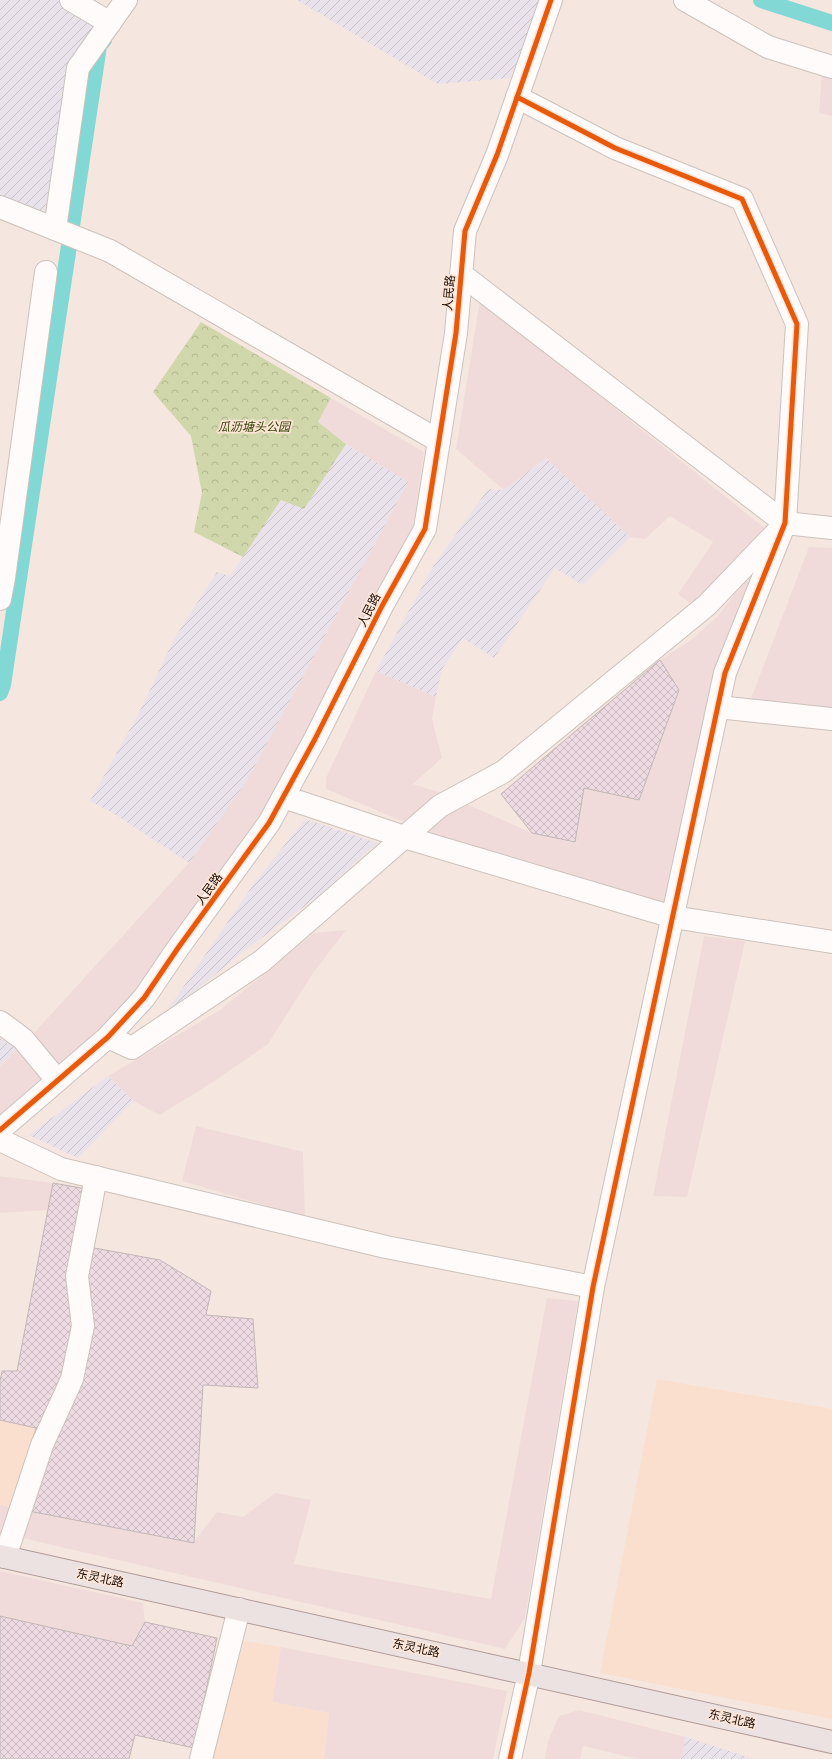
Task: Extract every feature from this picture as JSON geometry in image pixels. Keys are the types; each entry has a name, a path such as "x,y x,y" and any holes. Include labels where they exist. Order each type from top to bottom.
{"main road":[{"name":"东灵北路","path":"2,1556 832,1742"}],"street":[{"path":"71,0 110,23"},
{"path":"47,225 78,68 126,0"},
{"name":"人民路","path":"0,1130 108,1036 144,998 178,948 269,823 315,739 382,606 425,529 456,334 465,231 497,155 551,0"},
{"path":"685,0 768,47 832,67"},
{"path":"510,1759 529,1673 593,1286 725,673 785,523 797,324 742,199 615,148 518,97"},
{"path":"0,207 103,248 439,441"},
{"path":"0,599 4,544 46,272"},
{"path":"461,274 785,523 832,528"},
{"path":"108,1036 132,1048 262,961 440,806 503,772 707,605 785,523"},
{"path":"718,707 832,718"},
{"path":"284,797 404,837 673,917 832,942"},
{"path":"0,1022 23,1039 57,1080"},
{"path":"0,1140 61,1169 96,1178 386,1247 593,1286"},
{"path":"2,1556 42,1445 72,1380 83,1326 77,1276 96,1178"},
{"path":"201,1759 239,1608"}],"shaded area":[{"path":"0,0 57,0 102,25 64,113 44,216 0,197"},
{"path":"297,0 543,0 537,19 510,78 438,84"},
{"path":"822,71 832,73 832,116 819,113"},
{"path":"480,300 767,530 695,607 678,594 713,542 670,516 645,539 630,537 546,458 504,490 456,449"},
{"path":"331,398 424,452 413,529 271,799 211,885 137,989 99,1033 38,1081 0,1116 0,1066 34,1033 189,863 247,780 408,482 346,444 318,422"},
{"path":"346,444 408,482 247,780 189,863 113,813 90,801 140,711 174,639 217,572 230,576 281,500 304,509"},
{"path":"546,458 630,537 583,585 555,568 494,658 463,638 442,669 436,697 376,671 434,565 488,489 504,490"},
{"path":"809,547 832,548 832,711 750,701"},
{"path":"766,553 717,661 690,794 664,903 584,881 428,832 326,789 326,778 376,671 436,697 432,718 442,758 413,784 442,793 532,833 579,844 575,842 584,788 639,800 679,690 660,660 691,640 718,616"},
{"path":"305,819 377,843 317,897 244,951 162,1018 253,885"},
{"path":"346,930 313,973 268,1044 213,1082 160,1115 133,1101 108,1076 220,1010 314,933"},
{"path":"704,936 745,941 687,1197 653,1196"},
{"path":"0,1038 17,1049 0,1066"},
{"path":"108,1076 133,1101 78,1158 29,1135"},
{"path":"196,1126 303,1152 305,1217 182,1181"},
{"path":"0,1176 53,1183 48,1210 0,1213"},
{"path":"547,1298 578,1301 525,1618 505,1649 0,1533 0,1505 193,1543 217,1512 243,1517 275,1493 311,1500 294,1564 491,1599"},
{"path":"657,1379 832,1409 832,1719 600,1673"},
{"path":"0,1420 36,1428 13,1508 0,1505"},
{"path":"0,1571 143,1603 145,1622 132,1646 0,1616"},
{"path":"244,1641 281,1647 272,1702 329,1713 324,1759 212,1759"},
{"path":"281,1647 507,1691 493,1759 324,1759 329,1713 272,1702"},
{"path":"579,1710 686,1737 682,1759 638,1759 583,1746 580,1759 545,1759 548,1741 559,1716"},
{"path":"686,1737 753,1759 682,1759"}],"green space":[{"name":"瓜沥塘头公园","path":"201,322 331,398 318,422 346,444 304,509 281,500 243,557 194,532 202,493 191,436 153,392"}],"building":[{"path":"660,660 679,690 639,800 584,788 575,842 532,833 501,794"},
{"path":"53,1183 98,1191 89,1247 160,1260 211,1291 206,1315 253,1319 258,1388 203,1385 194,1543 13,1508 36,1428 0,1420 0,1381 2,1371 17,1371"},
{"path":"0,1616 132,1646 145,1622 217,1638 194,1748 135,1735 129,1759 0,1759"}],"waterway":[{"path":"761,0 832,23"},
{"path":"0,693 3,685 99,46 104,40"}],"cycle path":[{"path":"0,1130 108,1037 144,998 178,948 269,823 315,739 382,606 425,529 456,333 465,231 497,155 551,0"},
{"path":"510,1759 529,1673 593,1287 725,673 785,523 797,324 742,199 615,148 517,97"}]}
